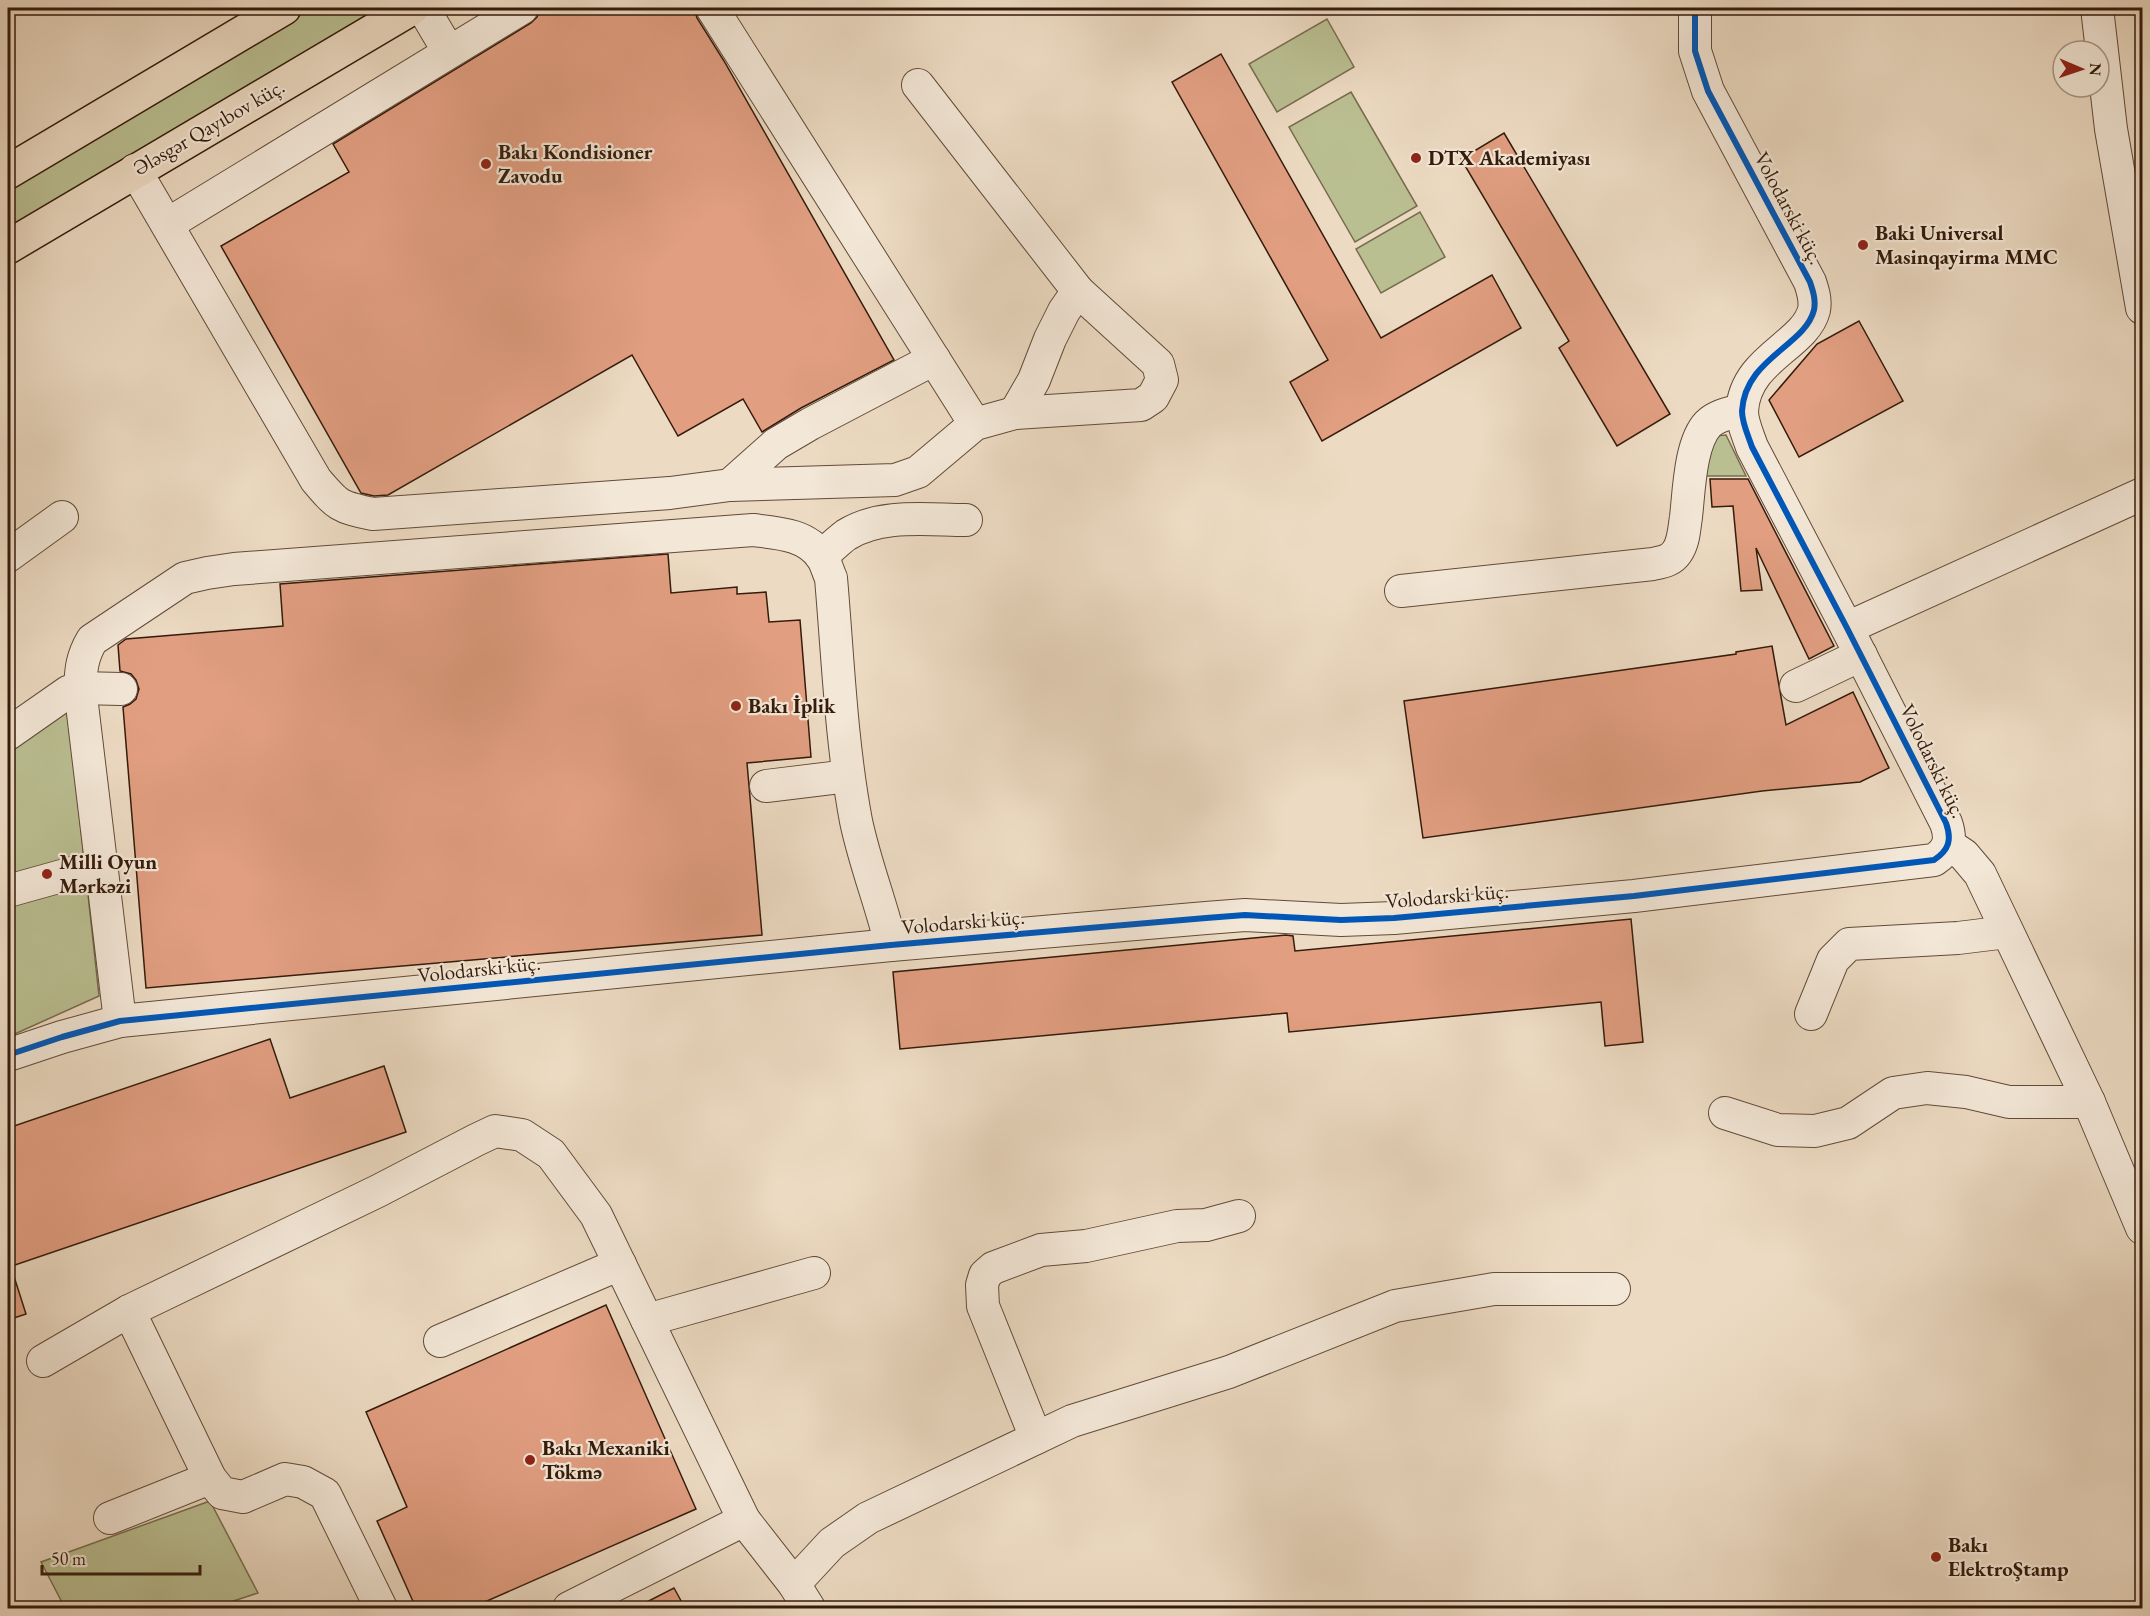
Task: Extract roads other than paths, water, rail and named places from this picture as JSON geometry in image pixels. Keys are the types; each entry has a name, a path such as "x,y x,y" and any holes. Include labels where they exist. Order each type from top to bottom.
{"main road":[{"path":"8,172 284,8"},
{"name":"Ələsgər Qayıbov küç.","path":"8,247 412,8"}],"street":[{"path":"423,8 449,52"},
{"path":"168,224 522,8"},
{"path":"712,8 975,424"},
{"name":"Volodarski küç.","path":"8,1055 120,1021 891,945 1245,915 1332,920 1394,918 1635,896 1934,860 1942,855 1949,845 1950,836 1946,823 1752,447 1744,426 1742,410 1747,391 1756,373 1809,321 1814,309 1814,296 1810,282 1707,91 1695,51 1695,8"},
{"path":"2097,8 2111,129 2142,308"},
{"path":"135,170 316,480 336,502 349,509 373,514 670,493 730,485 895,480 918,472 975,424 1015,413 1141,405 1153,397 1162,380 1158,364 1078,291 918,85"},
{"path":"1015,413 1034,380 1054,330 1078,291"},
{"path":"730,485 776,444 934,359"},
{"path":"1401,591 1667,561 1676,554 1683,539 1690,482 1699,437 1709,423 1720,416 1742,410"},
{"path":"1796,686 1854,641 2142,494"},
{"path":"8,556 62,517"},
{"path":"822,556 846,535 866,526 897,520 966,520"},
{"path":"120,1021 80,688 81,664 84,653 92,640 185,578 207,573 753,530 804,540 822,556 831,579 848,776 869,877 884,915 891,945"},
{"path":"8,734 60,696 80,688 121,689"},
{"path":"766,786 848,776"},
{"path":"1949,845 1964,855 1980,874 2089,1102 2142,1228"},
{"path":"8,891 101,865"},
{"path":"1811,1014 1833,960 1849,944 1958,938 2007,932"},
{"path":"1725,1113 1778,1131 1815,1131 1848,1123 1893,1093 1927,1088 1966,1092 2009,1102 2089,1102"},
{"path":"43,1361 129,1311 378,1191 495,1131 522,1136 551,1154 596,1215 744,1520 802,1596 832,1543 868,1518 1072,1421 1229,1372 1395,1306 1494,1289 1614,1289"},
{"path":"1036,1438 983,1306 982,1285 985,1275 993,1268 1041,1250 1086,1246 1177,1226 1206,1225 1239,1216"},
{"path":"440,1341 620,1264"},
{"path":"648,1320 814,1273"},
{"path":"129,1311 210,1478 222,1493 243,1497 285,1479 303,1482 325,1494 381,1608"},
{"path":"110,1518 210,1478"},
{"path":"569,1608 744,1520"}],"place":[{"name":"DTX Akademiyası","path":"1416,158"},
{"name":"Bakı Kondisioner Zavodu","path":"486,164"},
{"name":"Baki Universal Masinqayirma MMC","path":"1863,245"},
{"name":"Bakı İplik","path":"736,706"},
{"name":"Milli Oyun Mərkəzi","path":"47,874"},
{"name":"Bakı Mexaniki Tökmə","path":"530,1460"},
{"name":"Bakı ElektroŞtamp","path":"1936,1557"}]}
